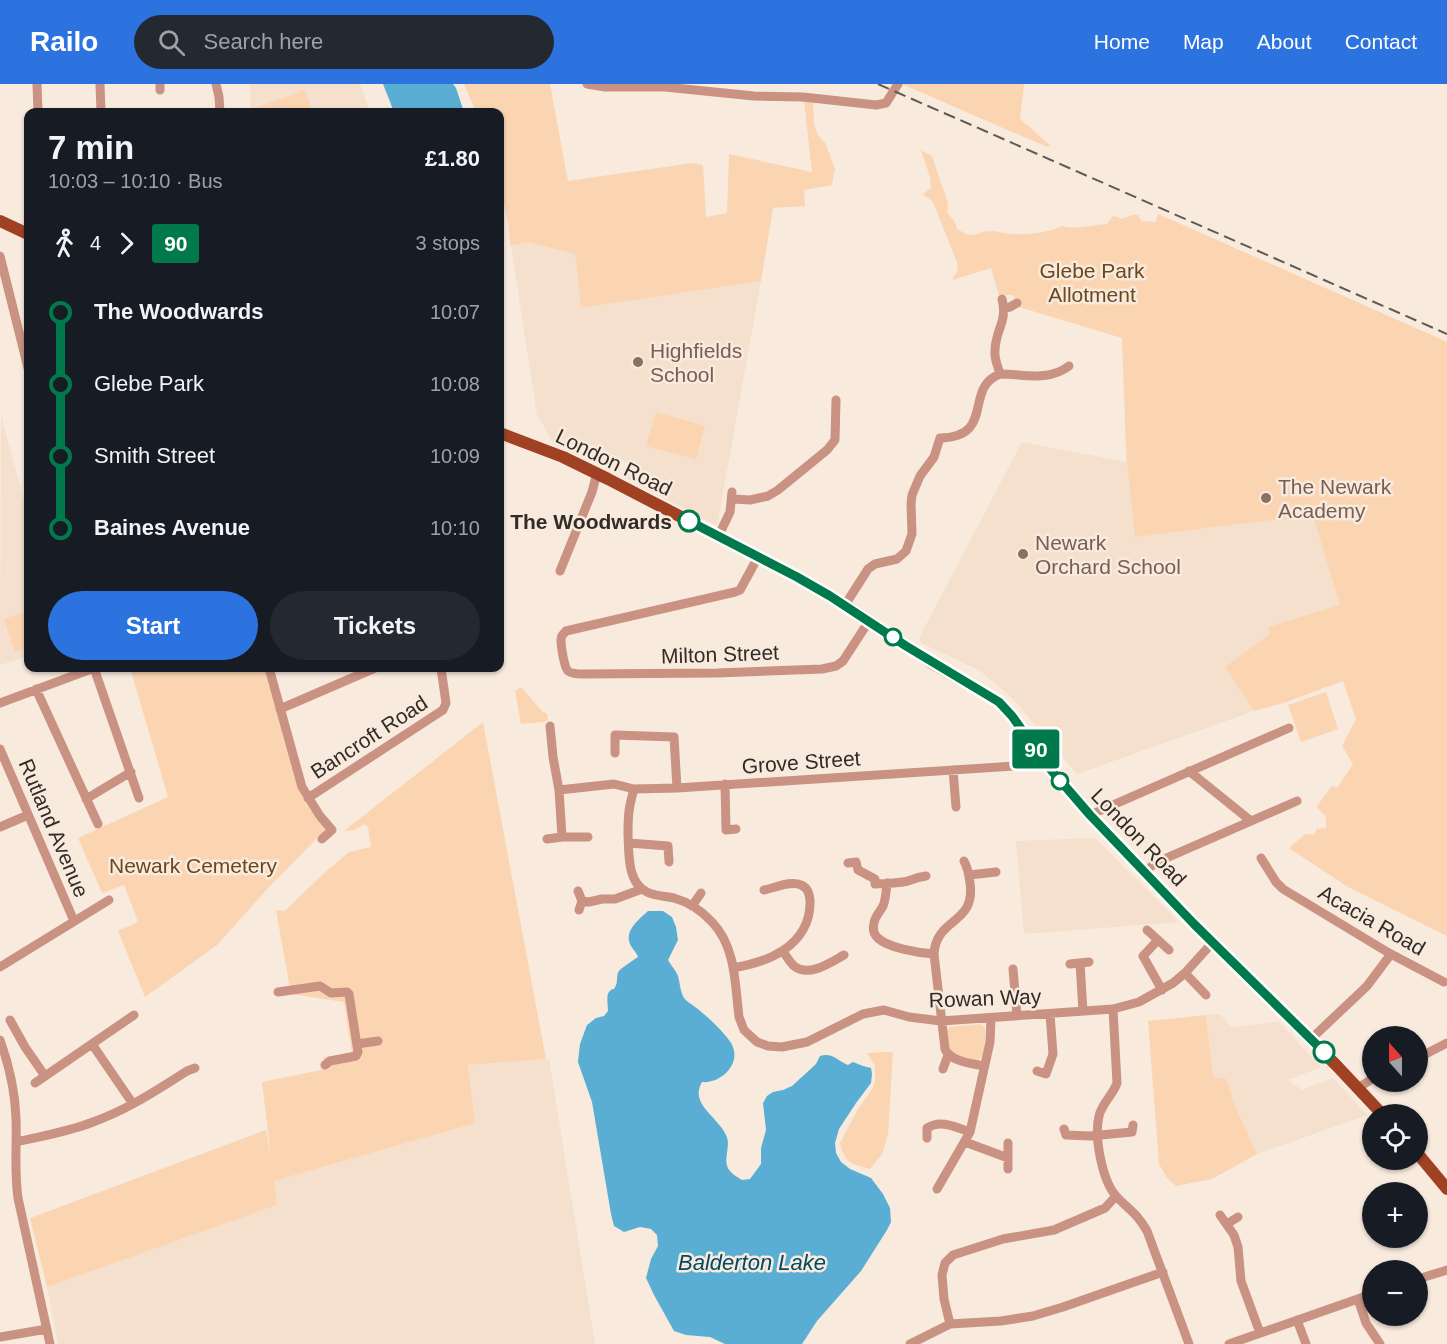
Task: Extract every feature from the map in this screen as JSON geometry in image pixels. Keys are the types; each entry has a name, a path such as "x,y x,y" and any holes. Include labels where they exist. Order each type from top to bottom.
{"main road":[{"path":"0,221 24,232"},
{"name":"London Road","path":"504,435 597,473 797,577 999,702 1012,716 1046,764 1090,815 1373,1104"},
{"path":"1428,1166 1447,1189"}],"street":[{"path":"37,84 38,108"},
{"path":"100,84 101,108"},
{"path":"216,84 220,108"},
{"path":"587,84 605,87 665,87 879,105 886,103 898,84"},
{"path":"0,256 24,352"},
{"path":"1000,374 995,359 995,348 1002,323 1003,304 1010,307 1017,303"},
{"path":"845,605 868,569 879,563 897,559 906,551 912,534 910,504 912,495 916,482 934,457 936,436 955,437 970,428 983,387 990,379 1000,374 1042,376 1056,374 1069,366"},
{"path":"718,537 728,517 733,495 750,500 760,499 774,493 827,450 835,440 836,400"},
{"path":"560,571 592,492 597,473"},
{"name":"Milton Street","path":"758,557 740,590 566,631 561,640 566,668 574,674 717,673 822,669 836,666 843,661 869,621"},
{"path":"0,703 83,672"},
{"path":"95,672 139,798"},
{"path":"270,672 298,776 308,798 334,833 322,839"},
{"path":"280,709 366,672"},
{"name":"Bancroft Road","path":"308,798 443,710 446,703 442,672"},
{"path":"36,690 98,824"},
{"path":"550,726 559,790 562,837"},
{"path":"1090,815 1289,728"},
{"path":"615,753 615,735 679,737 677,788"},
{"name":"Rutland Avenue","path":"0,749 74,921"},
{"name":"Grove Street","path":"559,790 614,784 634,789 677,788 1046,764"},
{"path":"953,770 956,807"},
{"path":"1189,771 1251,821"},
{"path":"86,799 131,772"},
{"path":"724,784 726,830 736,829"},
{"path":"578,891 581,906 602,899 615,899 642,889 632,873 629,860 628,814 634,789"},
{"path":"1145,872 1155,863 1297,801"},
{"path":"0,828 28,815"},
{"path":"547,839 588,837"},
{"path":"628,843 668,846 669,862"},
{"name":"Acacia Road","path":"1261,858 1283,889 1391,954 1444,982"},
{"path":"964,861 969,875 971,897 968,907 960,917 942,931 936,941 934,954 945,1049 948,1055 956,1059 984,1066"},
{"path":"848,862 856,862 858,870 875,879 875,884 902,882 926,876"},
{"path":"969,875 996,872"},
{"path":"887,883 884,902 874,922 875,935 894,945 934,954"},
{"path":"733,968 762,961 783,951 798,937 808,921 810,912 807,889 796,884 771,892"},
{"name":"Rowan Way","path":"642,889 692,906 713,922 729,951 741,1024 757,1042 768,1046 782,1047 801,1044 863,1014 884,1010 909,1017 941,1021 1113,1009 1132,1005 1162,990 1185,973 1213,942"},
{"path":"692,906 701,892"},
{"path":"0,967 109,900"},
{"path":"1147,930 1169,950"},
{"path":"1158,940 1143,956 1162,990"},
{"path":"783,951 794,966 805,970 817,969 841,959"},
{"path":"1311,1039 1360,993 1391,954"},
{"path":"1080,963 1083,1011"},
{"path":"1013,968 1017,1016"},
{"path":"1185,973 1206,994"},
{"path":"278,992 320,986 331,993 346,992 349,994 358,1052 356,1056 330,1061 325,1065"},
{"path":"1113,1009 1117,1083 1099,1118 1098,1135 1102,1170 1116,1196 1143,1223 1189,1344"},
{"path":"1037,1071 1046,1074 1053,1054 1050,1014"},
{"path":"35,1083 134,1015"},
{"path":"938,1189 970,1132 990,1042 991,1018"},
{"path":"10,1020 45,1076"},
{"path":"0,1040 14,1095 18,1198 50,1344"},
{"path":"357,1044 378,1041"},
{"path":"1428,1053 1447,1043"},
{"path":"92,1044 134,1104"},
{"path":"943,1069 948,1055"},
{"path":"16,1142 59,1133 94,1122 134,1104 195,1068"},
{"path":"1358,1088 1362,1085"},
{"path":"924,1130 941,1123 970,1132"},
{"path":"1064,1135 1090,1136 1134,1131"},
{"path":"965,1142 1008,1158"},
{"path":"1008,1143 1008,1169"},
{"path":"950,1324 944,1299 942,1275 945,1263 953,1255 1003,1239 1054,1230 1105,1208 1116,1196"},
{"path":"1220,1215 1234,1234 1238,1247 1241,1281 1260,1333"},
{"path":"1227,1224 1238,1217"},
{"path":"1428,1276 1447,1270"},
{"path":"910,1344 950,1324 1001,1321 1033,1316 1163,1272"},
{"path":"1228,1344 1362,1298"},
{"path":"1358,1299 1366,1323 1380,1344"},
{"path":"1297,1320 1306,1344"},
{"path":"0,1337 47,1329"}],"shaded area":[{"path":"250,84 360,84 369,108 251,108"},
{"name":"The Newark Academy","path":"1158,214 1447,342 1343,680 1077,774 1012,698 979,670 921,643 919,638 1022,442 1126,462 1122,338"},
{"name":"Highfields School","path":"527,242 575,254 581,308 761,281 717,526 624,477 631,465 617,457 611,470 554,444 537,415 511,246"},
{"path":"1,415 24,501 24,657 0,665"},
{"path":"1095,838 1179,922 1024,934 1016,841"},
{"path":"1220,1014 1231,1027 1279,1022 1321,1067 1288,1080 1302,1090 1333,1078 1362,1110 1362,1117 1257,1154 1235,1106 1227,1079 1213,1078 1206,1015"},
{"path":"549,1059 595,1344 58,1344 47,1287 277,1205 274,1181 474,1123 468,1065"}],"green space":[{"path":"464,84 550,84 568,181 692,163 703,165 706,217 727,213 729,154 812,172 804,101 813,101 816,129 825,142 835,169 832,185 804,190 805,206 773,208 761,281 581,308 575,254 527,242 510,245 504,203 504,108 474,108"},
{"path":"902,84 1024,84 1020,119 1051,146 1047,147"},
{"path":"305,90 312,108 256,108"},
{"name":"The Newark Academy","path":"921,150 932,156 948,203 947,212 955,222 957,229 968,234 986,231 1012,234 1035,233 1062,226 1107,224 1113,216 1121,219 1138,215 1141,221 1156,222 1158,214 1447,342 1447,936 1348,887 1289,848 1305,834 1315,835 1316,829 1326,828 1326,816 1317,806 1332,786 1337,788 1353,764 1342,746 1356,719 1343,681 1254,711 1225,667 1270,634 1268,627 1340,605 1313,515 1135,537 1127,462 1122,338 1019,307 1013,295 999,295 991,268 952,280 958,265 933,202 923,194 931,188 930,177"},
{"path":"656,412 705,426 696,459 646,446"},
{"path":"24,612 24,649 15,652 4,619"},
{"name":"Newark Cemetery","path":"131,672 265,672 297,778 326,829 217,945 145,997 118,931 138,922 124,885 102,893 78,838 168,797"},
{"path":"521,687 547,714 548,720 521,724 515,691"},
{"path":"1326,692 1338,729 1301,742 1288,705"},
{"path":"483,722 546,1059 468,1065 475,1123 274,1181 277,1205 47,1287 30,1218 266,1130 271,1157 262,1082 321,1070 324,1057 352,1053 344,1002 291,994 276,910 285,911 349,852 371,847 368,827 365,824 354,830 344,831"},
{"path":"1206,1015 1213,1077 1227,1079 1235,1106 1257,1154 1212,1179 1176,1186 1167,1178 1159,1164 1148,1021"},
{"path":"980,1024 985,1027 982,1057 976,1060 961,1058 954,1054 947,1043 949,1027"},
{"path":"893,1052 888,1135 882,1154 870,1169 858,1166 847,1159 840,1143 858,1109 873,1088 875,1066 867,1053"}],"water":[{"path":"383,84 453,84 463,108 392,108"},
{"name":"Balderton Lake","path":"648,911 663,911 672,917 678,940 668,960 678,976 684,998 720,1029 734,1050 732,1065 728,1071 716,1080 702,1082 699,1097 706,1110 726,1135 728,1144 726,1163 734,1175 742,1180 750,1179 761,1164 761,1148 766,1130 763,1103 767,1096 792,1086 816,1064 820,1056 828,1055 848,1065 853,1062 871,1068 871,1083 839,1129 835,1143 836,1153 841,1162 850,1169 871,1178 890,1208 891,1222 861,1271 817,1321 802,1344 725,1344 710,1337 686,1335 674,1331 646,1278 651,1259 658,1246 657,1235 651,1229 640,1227 624,1232 614,1226 592,1102 578,1062 580,1044 587,1025 596,1018 604,1016 608,1011 608,993 617,983 618,973 638,957 630,944 629,934 633,926"}],"railway":[{"path":"878,84 1447,334"}],"bus line":[{"name":"90","path":"689,521 830,596 933,663 999,702 1012,716 1046,764 1090,815 1194,924 1324,1052"}],"place":[{"name":"Highfields School","path":"638,362"},
{"name":"The Newark Academy","path":"1266,498"},
{"name":"The Woodwards","path":"689,521"},
{"name":"Newark Orchard School","path":"1023,554"}],"park label":[{"name":"Glebe Park Allotment","path":"1092,282"}]}
